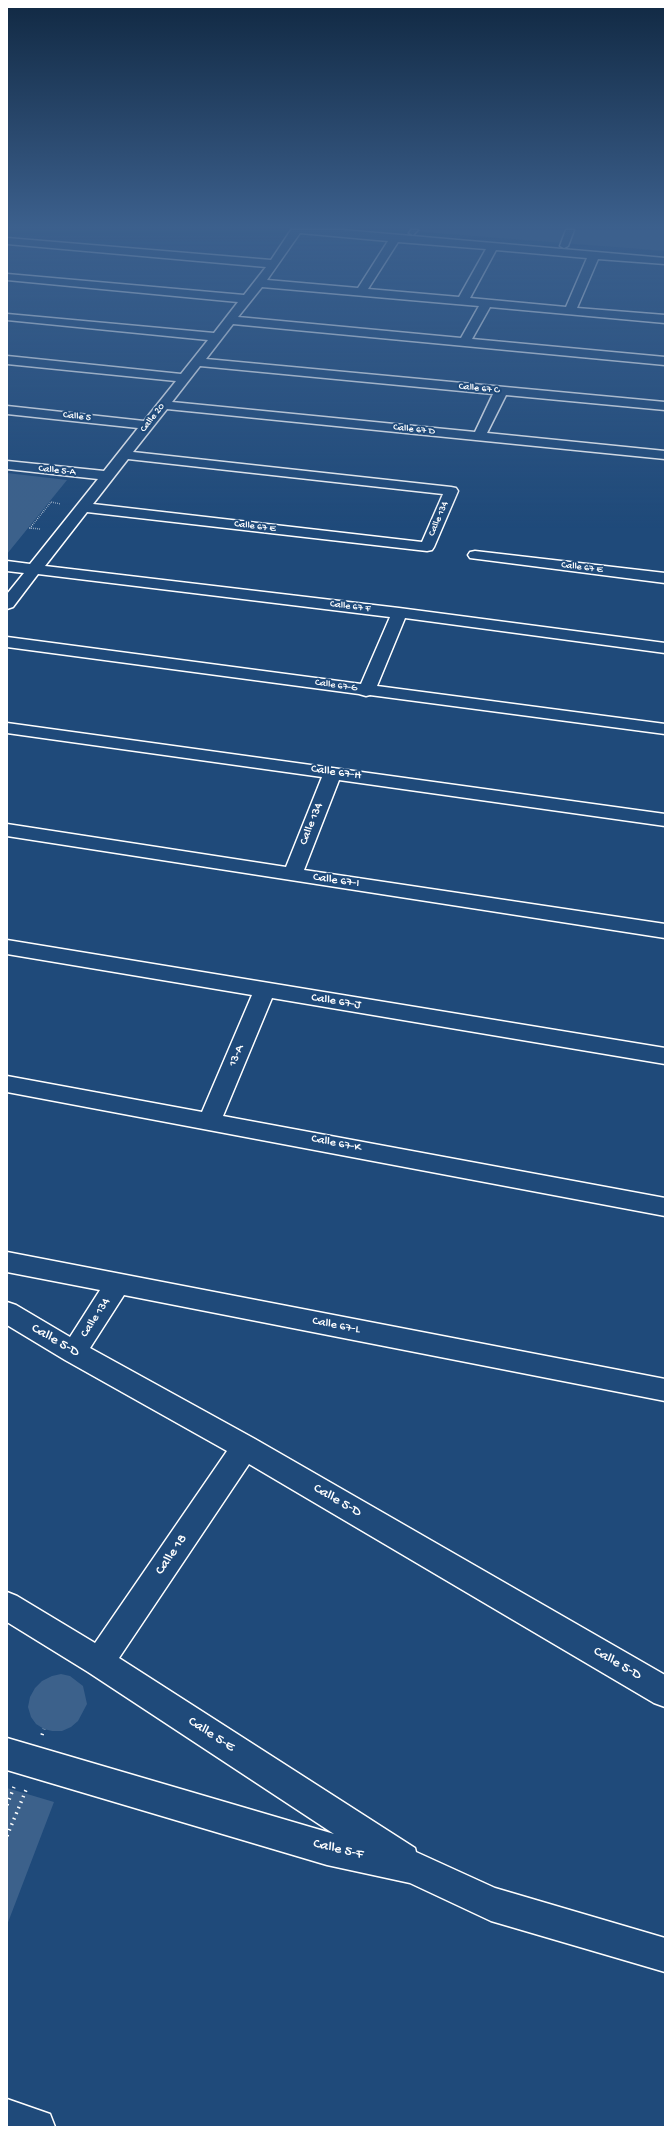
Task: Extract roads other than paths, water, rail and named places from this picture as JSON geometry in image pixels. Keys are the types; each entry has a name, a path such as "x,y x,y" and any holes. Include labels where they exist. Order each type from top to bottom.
{"street":[{"path":"139,330 217,337"},
{"name":"Calle 20","path":"7,604 223,330"},
{"path":"333,330 665,361"},
{"path":"466,342 472,330"},
{"path":"7,360 184,378"},
{"name":"Calle 67 C","path":"197,362 665,406"},
{"path":"479,437 501,391"},
{"name":"Calle 67 D","path":"164,405 665,455"},
{"name":"Calle 5","path":"7,410 148,425"},
{"name":"Calle 134","path":"124,455 451,491 427,547"},
{"name":"Calle 5-A","path":"7,465 107,476"},
{"name":"Calle 67 E","path":"83,507 427,547"},
{"name":"Calle 67 E","path":"475,555 665,578"},
{"name":"Calle 67 F","path":"7,566 399,613 665,648"},
{"path":"366,691 399,613"},
{"name":"Calle 67-G","path":"7,642 366,691 665,729"},
{"name":"Calle 67-H","path":"7,728 665,820"},
{"name":"Calle 134","path":"292,875 333,773"},
{"name":"Calle 67-I","path":"7,830 292,875 665,930"},
{"name":"Calle 67-J","path":"7,947 264,991 665,1056"},
{"name":"13-A","path":"210,1120 264,991"},
{"name":"Calle 67-K","path":"7,1084 210,1120 665,1207"},
{"name":"Calle 67-L","path":"7,1262 665,1390"},
{"name":"Calle 134","path":"74,1352 118,1284"},
{"name":"Calle 5-D","path":"7,1312 74,1352 245,1448 665,1692"},
{"name":"Calle 18","path":"98,1662 245,1448"},
{"name":"Calle 5-E","path":"7,1606 98,1662 413,1867"},
{"name":"Calle 5-F","path":"7,1754 326,1849 413,1867 491,1904 665,1955"},
{"path":"7,2117 37,2127"}]}
